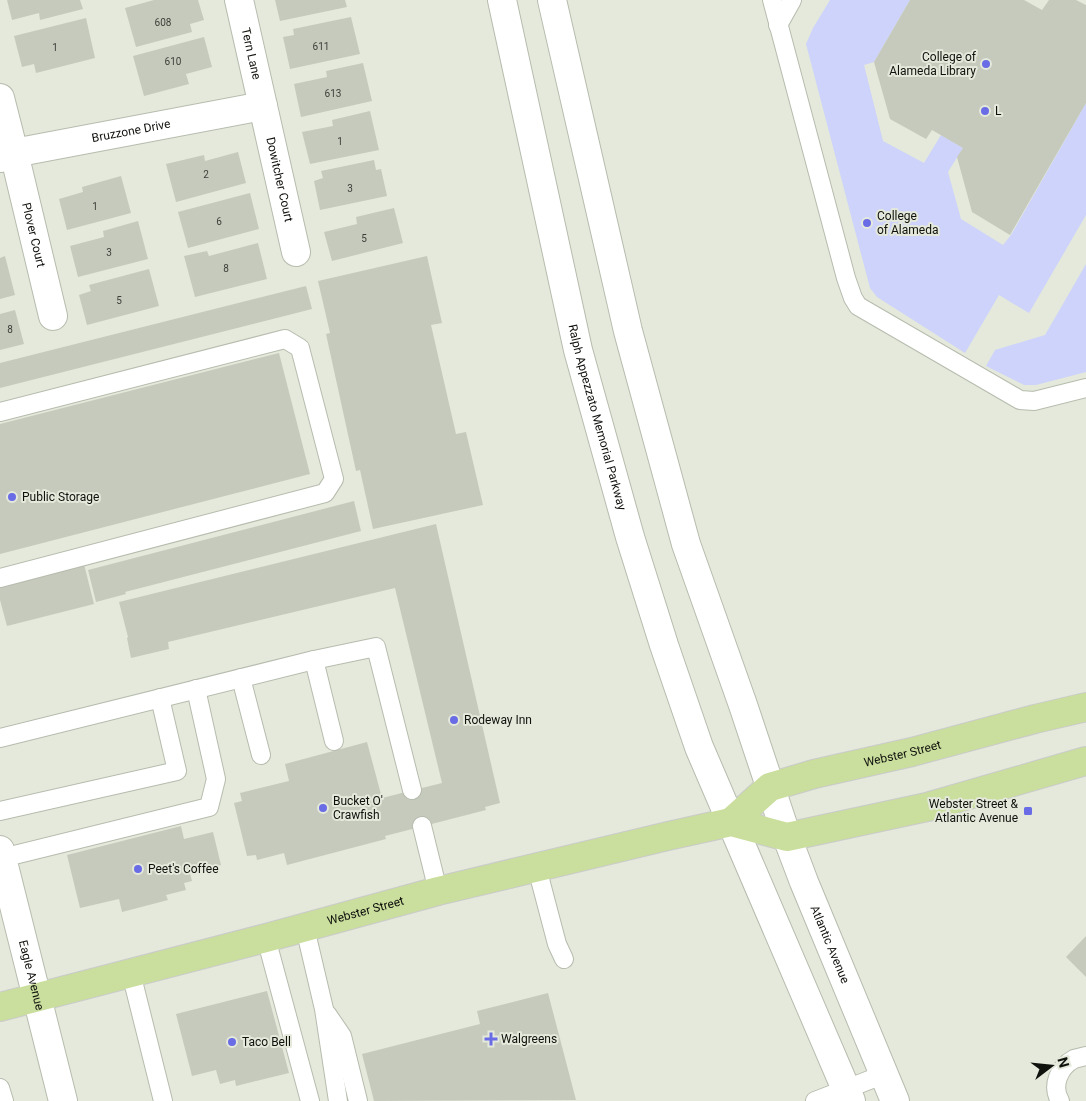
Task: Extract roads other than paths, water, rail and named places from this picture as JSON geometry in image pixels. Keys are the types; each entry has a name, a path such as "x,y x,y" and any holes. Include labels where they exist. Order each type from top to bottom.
{"main road":[{"name":"Webster Street","path":"731,822 770,787 814,774 912,752 1086,707"},
{"name":"Webster Street","path":"0,1007 305,928 438,891 659,838 731,822 787,837 927,807 1086,761"}],"street":[{"name":"Tern Lane","path":"239,0 263,106"},
{"name":"Ralph Appezzato Memorial Parkway","path":"502,0 578,350 630,537 699,747 731,822"},
{"path":"552,0 628,330 686,544 770,787"},
{"name":"Plover Court","path":"0,98 7,156 53,316"},
{"name":"Bruzzone Drive","path":"7,156 263,106"},
{"name":"Dowitcher Court","path":"263,106 296,252"},
{"name":"Atlantic Avenue","path":"770,787 804,882 896,1101"},
{"path":"731,822 849,1094"},
{"name":"Eagle Avenue","path":"1,854 63,1101"}],"lane":[{"path":"772,0 846,278 858,306 1020,400 1034,401 1086,388"},
{"path":"778,24 792,0"},
{"path":"0,412 285,339 300,348 334,479 325,493 0,578"},
{"path":"0,738 314,660 376,647 412,790"},
{"path":"314,660 334,740"},
{"path":"241,678 261,755"},
{"path":"1,854 209,807 216,779 196,689"},
{"path":"0,811 177,771 160,698"},
{"path":"422,826 438,891"},
{"path":"537,868 557,944 564,959"},
{"path":"305,928 324,1009 338,1101"},
{"path":"266,938 310,1101"},
{"path":"131,973 163,1101"},
{"path":"324,1009 342,1036 358,1101"},
{"path":"1056,1100 1058,1074 1066,1064 1076,1058 1086,1056"},
{"path":"815,1101 849,1094 885,1074"},
{"path":"0,1088 4,1101"}],"place":[{"name":"College of Alameda Library","path":"986,64"},
{"name":"L","path":"985,111"},
{"name":"College of Alameda","path":"867,223"},
{"name":"Public Storage","path":"12,497"},
{"name":"Rodeway Inn","path":"454,720"},
{"name":"Bucket O' Crawfish","path":"323,808"},
{"name":"Webster Street & Atlantic Avenue","path":"1028,811"},
{"name":"Peet's Coffee","path":"138,869"},
{"name":"Walgreens","path":"491,1039"},
{"name":"Taco Bell","path":"232,1042"}]}
